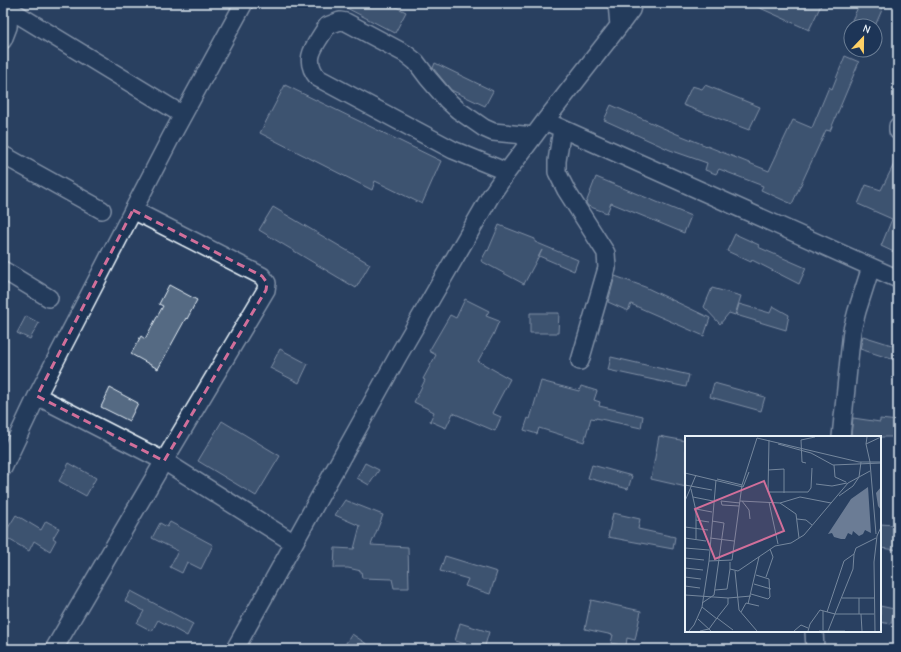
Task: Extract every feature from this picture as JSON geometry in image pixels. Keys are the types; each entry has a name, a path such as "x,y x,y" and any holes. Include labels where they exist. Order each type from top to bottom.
{"street":[{"path":"3,468 37,396 133,210 244,3"},
{"path":"617,3 620,26"},
{"path":"235,649 398,356 490,197 545,121 620,26 631,10 633,3"},
{"path":"3,40 8,27 10,6 183,115"},
{"path":"507,172 453,150 318,78 312,71 310,63 311,53 327,26 340,21 346,22 406,54 416,62 447,100 458,110 484,128 493,132 534,136"},
{"path":"545,121 898,279"},
{"path":"898,126 898,131"},
{"path":"562,129 557,161 557,172 566,190 606,253 607,268 580,361"},
{"path":"3,155 102,210"},
{"path":"54,649 266,290 267,283 262,276 133,210"},
{"path":"841,436 852,330 870,267"},
{"path":"3,270 49,298"},
{"path":"37,396 164,461 294,543"},
{"path":"814,632 815,649"}],"highlighted area":[{"path":"133,210 262,276 267,283 266,290 164,461 37,396"}],"building":[{"path":"337,3 388,3 406,12 395,33"},
{"path":"749,3 822,3 809,30"},
{"path":"860,3 885,3 878,18 853,18"},
{"path":"844,58 850,58 859,62 830,131 826,130 792,204 761,190 763,186 719,169 716,174 705,170 707,163 670,150 604,120 611,105 677,134 769,171 793,120 812,128 829,87 832,89"},
{"path":"435,63 493,91 485,106 451,90 433,68"},
{"path":"285,85 441,161 422,204 375,181 372,190 260,133"},
{"path":"705,85 760,107 749,130 683,105 692,86 702,89"},
{"path":"898,156 898,254 881,246 892,219 858,204 866,185 881,190"},
{"path":"596,177 691,216 684,233 611,203 607,213 588,206 586,203"},
{"path":"273,207 370,264 356,288 259,230"},
{"path":"499,225 535,239 535,242 578,260 574,271 539,256 542,250 524,284 481,261 487,250 488,251"},
{"path":"735,234 759,245 758,247 806,268 799,284 752,260 751,262 727,251"},
{"path":"615,276 645,287 710,318 704,336 631,304 628,311 608,302"},
{"path":"169,285 197,300 158,369 131,354 141,336 145,339 163,306 159,304"},
{"path":"712,288 741,296 735,315 729,313 720,324 704,307"},
{"path":"465,299 489,311 486,316 499,321 478,361 510,379 492,413 501,417 495,431 453,413 446,428 430,421 434,412 414,402 425,380 423,379 436,355 429,351 450,315 456,318"},
{"path":"739,304 770,313 773,306 789,315 786,330 736,315"},
{"path":"530,313 559,313 558,333 530,333"},
{"path":"26,316 39,323 30,339 17,333"},
{"path":"863,336 898,347 898,361 860,349"},
{"path":"280,349 308,364 299,383 270,368"},
{"path":"611,357 689,375 686,387 608,370"},
{"path":"541,381 579,391 581,386 597,391 594,400 600,402 599,406 643,416 641,428 591,418 584,442 539,428 537,434 524,430 528,418 530,419"},
{"path":"714,383 765,397 761,411 710,397"},
{"path":"110,388 138,403 129,421 101,407"},
{"path":"853,418 880,422 880,419 898,421 898,437 851,435"},
{"path":"222,421 280,456 256,496 198,461"},
{"path":"659,436 685,441 685,487 651,479"},
{"path":"69,463 96,478 86,496 59,481"},
{"path":"365,463 379,470 369,485 357,478"},
{"path":"592,465 632,476 628,489 588,478"},
{"path":"345,500 383,515 371,545 408,547 409,588 394,588 392,579 362,578 361,571 348,568 334,568 335,548 354,549 360,526 335,515"},
{"path":"613,513 640,519 638,529 675,537 673,549 608,537"},
{"path":"16,515 41,530 46,521 59,528 53,538 56,540 50,551 34,541 29,551 3,536"},
{"path":"170,522 213,545 201,569 187,562 182,573 170,567 178,551 152,538 160,523 167,527"},
{"path":"881,524 895,525 894,534 898,534 898,550 881,548"},
{"path":"445,556 497,572 490,594 465,586 468,579 440,571"},
{"path":"131,591 193,624 187,636 158,620 152,631 137,623 144,611 125,601"},
{"path":"591,600 641,611 635,640 627,638 626,646 611,643 613,635 585,629"},
{"path":"881,606 894,609 891,624 881,622"},
{"path":"460,623 489,632 484,649 455,641"},
{"path":"352,634 374,649 342,649"}]}
